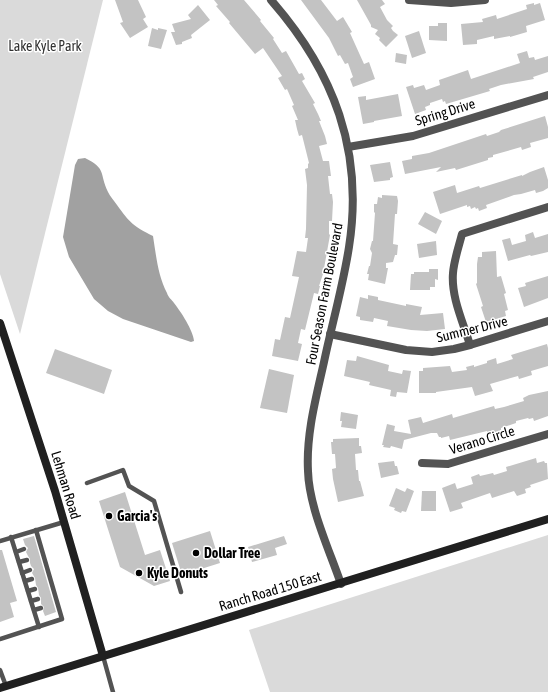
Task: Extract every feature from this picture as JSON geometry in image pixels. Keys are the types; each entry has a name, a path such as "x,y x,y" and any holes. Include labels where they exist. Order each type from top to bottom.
{"main road":[{"name":"Lehman Road","path":"0,323 55,491 103,656"},
{"name":"Ranch Road 150 East","path":"3,687 548,519"}],"street":[{"name":"Four Season Farm Boulevard","path":"271,0 296,30 322,72 336,105 348,148 352,188 351,229 346,264 311,424 308,457 308,473 314,504 341,584"},
{"path":"409,0 451,3 485,0"},
{"name":"Spring Drive","path":"348,148 413,136 548,95"},
{"path":"470,345 458,308 453,285 455,259 462,234 548,207"},
{"name":"Summer Drive","path":"330,334 420,352 444,351 470,345 548,321"},
{"name":"Verano Circle","path":"422,463 448,464 548,434"}],"lane":[{"path":"87,483 123,470 129,486 154,501 181,592"},
{"path":"0,541 64,522"},
{"path":"0,639 62,619 36,530"},
{"path":"11,537 39,627"},
{"path":"34,546 40,544"},
{"path":"16,552 24,549"},
{"path":"37,557 43,555"},
{"path":"19,562 27,560"},
{"path":"40,567 46,566"},
{"path":"22,573 30,570"},
{"path":"43,576 49,574"},
{"path":"25,581 32,579"},
{"path":"46,586 52,585"},
{"path":"28,592 36,589"},
{"path":"49,596 55,594"},
{"path":"31,601 38,599"},
{"path":"52,605 58,604"},
{"path":"34,610 41,608"},
{"path":"103,656 113,692"},
{"path":"0,670 3,687"}],"green space":[{"name":"Lake Kyle Park","path":"0,0 103,0 20,334 0,274"},
{"path":"548,535 548,692 270,692 249,630"}],"shaded area":[{"path":"85,158 97,165 100,169 108,192 125,216 136,227 153,236 161,280 168,296 186,321 194,341 191,342 123,319 108,311 94,299 69,257 63,237 75,165 78,159"}],"building":[{"path":"115,0 138,0 146,17 143,19 148,27 130,38 120,23 123,22"},
{"path":"214,0 244,0 274,38 273,39 282,53 286,51 299,74 302,73 305,79 302,81 315,103 313,104 321,121 319,121 327,144 319,146 323,161 329,161 331,176 328,176 330,194 332,194 333,202 332,221 329,221 330,235 318,294 314,293 305,330 301,329 298,343 302,344 298,361 272,356 275,339 280,340 285,317 290,318 299,277 292,276 297,251 306,252 308,238 305,238 307,185 305,169 308,168 309,163 302,135 299,136 297,129 295,120 298,120 292,106 294,105 287,89 285,90 278,78 282,76 263,48 255,54 216,6 218,5"},
{"path":"301,0 321,0 337,21 343,17 352,32 350,33 364,64 369,62 375,79 353,87 350,79 353,77 348,63 345,64 340,55 338,56 329,38"},
{"path":"357,0 382,0 385,4 380,7 387,20 393,26 391,28 398,35 386,47 379,40 380,38 375,34 378,30 371,27"},
{"path":"534,3 534,5 540,3 545,20 526,26 527,32 510,37 494,39 494,36 477,40 477,44 463,45 461,24 483,22 482,19 496,15 497,19 527,9 526,5"},
{"path":"198,5 210,20 191,35 192,38 182,42 182,44 176,45 171,32 175,32 172,24 191,19 188,15"},
{"path":"438,23 447,23 447,41 429,40 429,26 438,26"},
{"path":"152,28 167,30 161,49 148,46"},
{"path":"419,31 426,53 412,58 405,36"},
{"path":"527,51 529,58 534,57 535,60 548,56 548,72 533,77 534,79 501,85 489,89 490,91 446,104 442,99 430,103 430,105 425,107 426,110 415,114 406,87 413,85 414,88 424,85 426,90 440,85 439,80 468,70 471,79 520,63 517,54"},
{"path":"396,53 407,55 406,64 395,62"},
{"path":"398,94 402,116 363,124 358,97 366,96 366,100"},
{"path":"545,116 548,127 548,138 530,143 531,147 522,150 521,147 493,155 493,157 488,158 488,160 456,170 455,168 436,172 441,167 405,174 402,161 412,159 412,156 429,153 486,134 487,136"},
{"path":"390,162 393,177 390,178 390,180 374,182 370,165"},
{"path":"544,167 548,180 548,188 543,191 536,193 535,190 514,195 486,205 487,208 479,211 478,208 476,209 475,207 471,209 470,206 467,207 467,205 440,214 433,192 455,185 457,193 479,186 480,188 522,176"},
{"path":"382,195 397,196 398,201 397,214 395,214 393,244 398,245 397,255 395,255 393,262 386,263 386,268 388,268 385,284 368,280 369,274 367,274 372,253 370,249 373,241 375,213 374,204 377,204 378,197 382,198"},
{"path":"425,212 442,221 436,234 418,224"},
{"path":"533,232 535,238 548,234 548,252 508,261 502,240 510,238 512,245 526,241 525,235"},
{"path":"436,241 437,255 419,258 417,244"},
{"path":"496,251 497,277 501,276 506,293 504,294 508,310 505,311 506,316 486,322 476,284 477,264 478,257 482,257 482,252"},
{"path":"429,269 438,269 438,280 435,279 435,287 430,287 430,290 410,290 411,274 414,274 414,272 429,272"},
{"path":"548,276 548,298 524,307 518,288 526,286 525,283"},
{"path":"368,295 378,297 378,300 406,306 406,304 422,307 420,315 443,313 445,329 427,331 411,330 387,326 388,321 374,318 373,322 360,320 360,317 356,316 360,297 368,299"},
{"path":"547,344 548,366 531,371 532,375 519,379 518,376 490,384 493,391 475,396 472,387 436,393 419,393 419,371 423,371 423,368 450,366 452,372 467,370 466,367 474,365 474,367 487,363 487,361 496,358 497,364 513,359 511,355"},
{"path":"55,349 112,370 104,394 46,373"},
{"path":"357,356 389,365 388,371 402,374 403,370 411,371 407,393 397,392 396,397 390,396 391,390 369,385 370,382 344,376 347,360 356,361"},
{"path":"269,369 294,375 287,413 260,408"},
{"path":"548,391 548,416 534,421 533,418 528,418 516,421 516,423 501,428 501,430 489,435 487,431 450,440 449,436 441,438 437,433 431,433 404,440 402,449 391,446 390,448 383,447 384,445 382,445 387,424 395,426 394,431 411,434 408,420 421,417 423,423 452,414 453,418 494,406 495,409 504,407 524,401 523,398 529,395"},
{"path":"341,412 358,415 356,429 341,427"},
{"path":"359,438 359,446 361,446 362,453 355,454 356,470 358,470 359,481 364,496 338,502 332,469 336,468 335,454 332,454 331,442 333,442 333,439"},
{"path":"536,458 537,463 544,461 547,463 548,479 530,485 531,487 525,489 526,493 517,496 514,491 492,498 490,493 461,503 463,508 450,512 442,488 455,483 457,489 473,484 471,477 479,474 480,476 493,473 494,475 507,471 506,467"},
{"path":"394,461 399,474 381,478 378,463"},
{"path":"396,488 405,492 407,488 414,491 406,512 402,511 401,513 394,510 395,508 389,506"},
{"path":"422,491 436,491 436,511 421,511"},
{"path":"125,492 145,555 160,550 170,581 154,586 120,567 99,501"},
{"name":"Dollar Tree","path":"210,531 220,563 182,575 172,543"},
{"path":"34,536 56,612 45,616 43,611 44,607 41,604 41,598 32,573 34,569 31,566 30,559 26,552 28,548 23,539"},
{"path":"284,536 287,544 275,548 277,555 252,562 248,547"},
{"path":"0,550 2,550 17,601 10,603 14,617 0,622"}],"place":[{"name":"Garcia's","path":"109,516"},
{"name":"Dollar Tree","path":"196,553"},
{"name":"Kyle Donuts","path":"139,573"}]}
